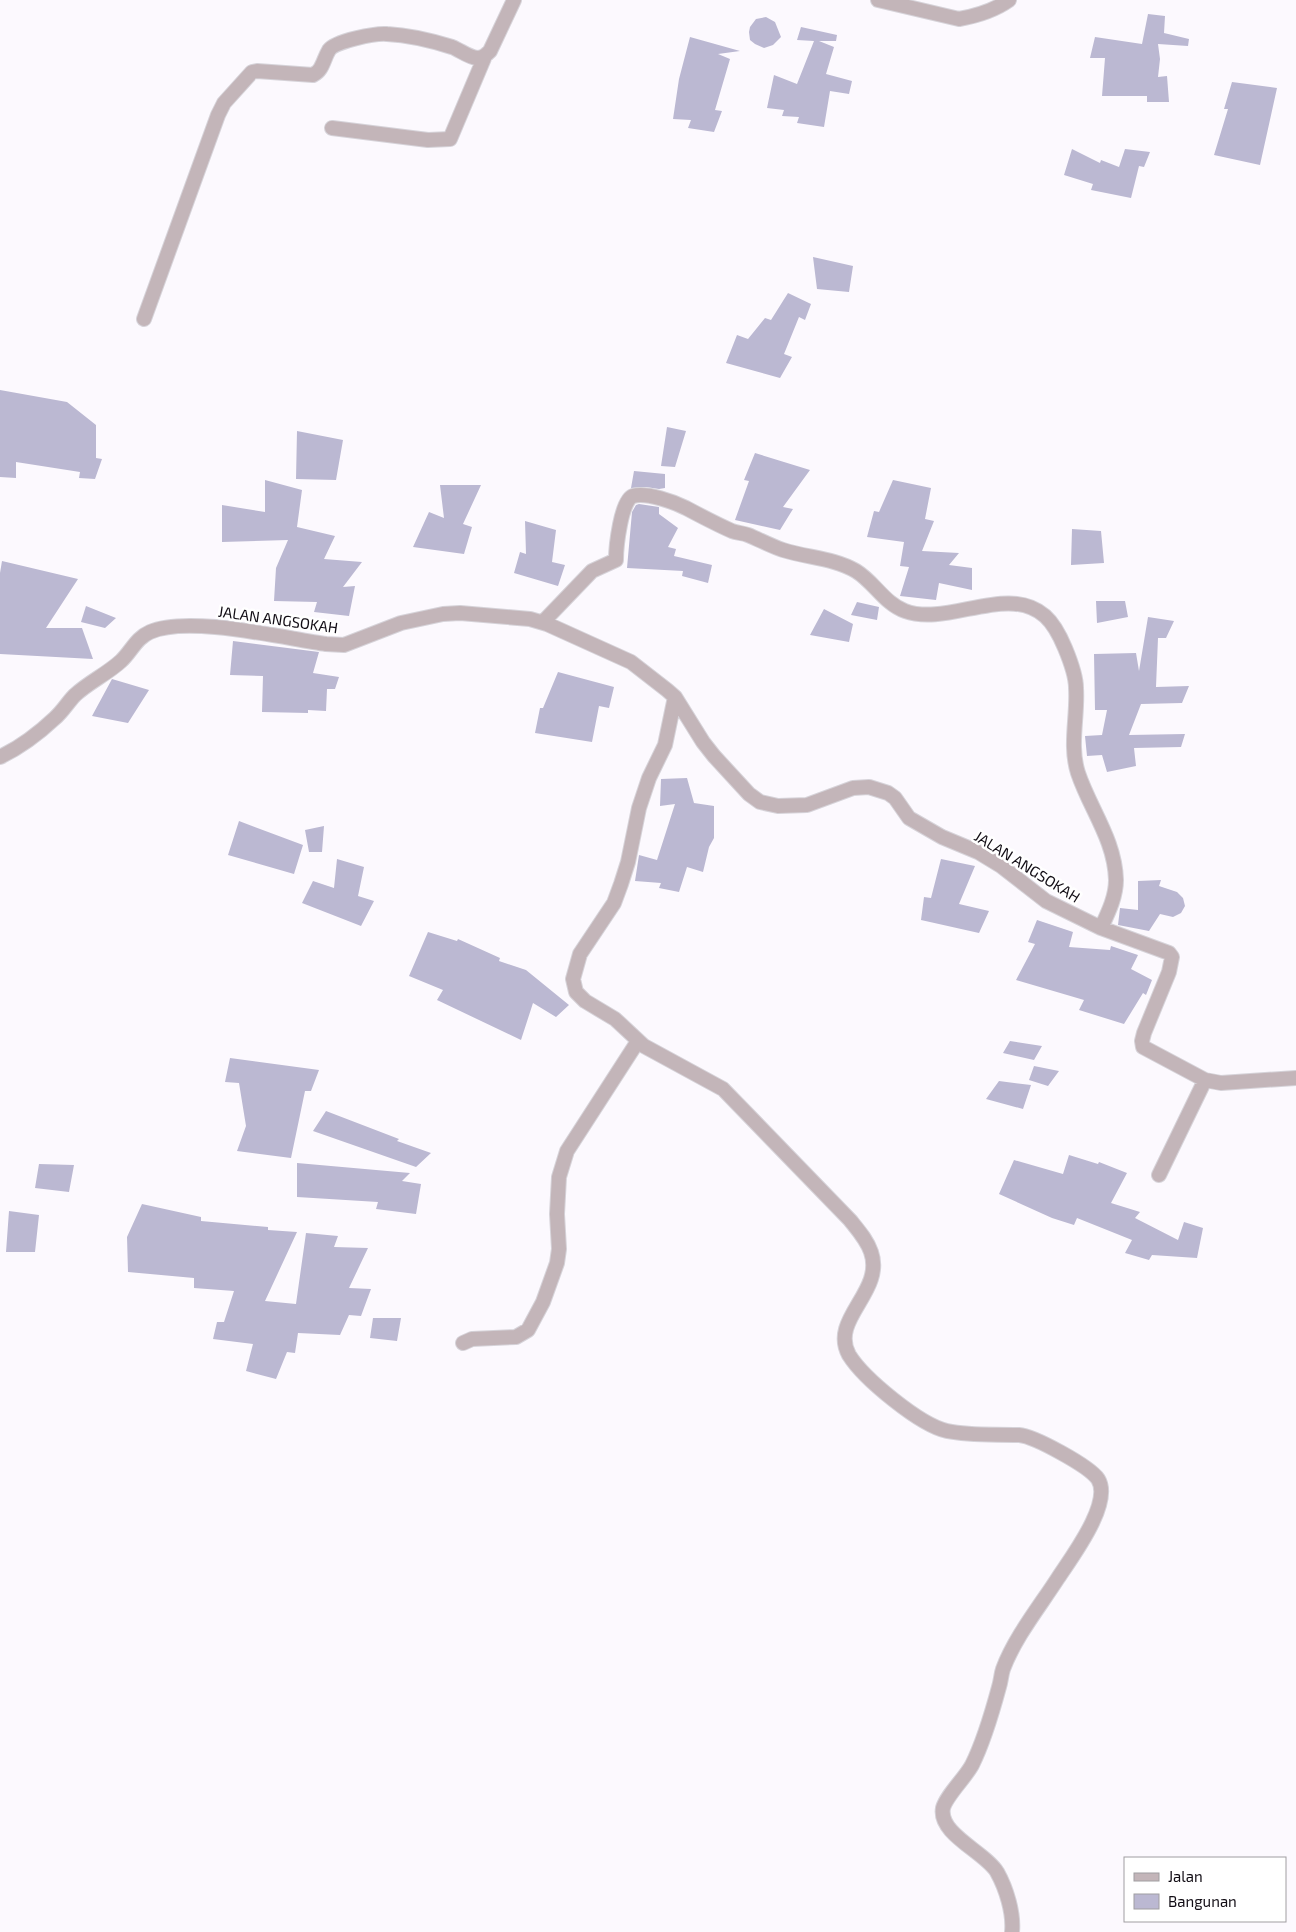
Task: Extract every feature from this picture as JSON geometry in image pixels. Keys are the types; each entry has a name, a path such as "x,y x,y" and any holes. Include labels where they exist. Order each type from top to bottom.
{"street":[{"path":"332,128 428,140 450,139 485,56 495,42 514,0"},
{"path":"878,0 959,19 969,18 1002,5 1009,0"},
{"path":"144,319 218,115 224,103 252,72 312,75 321,69 330,49 334,45 361,36 387,34 445,45 476,58 485,56"},
{"path":"542,622 592,571 616,560 619,530 625,505 630,498 636,496 670,500 733,531 781,550 810,558 835,562 856,571 884,594 894,606 907,612 948,613 997,604 1018,604 1032,607 1052,624 1061,639 1074,674 1076,688 1074,750 1077,772 1106,836 1114,859 1116,882 1112,905 1101,928"},
{"name":"JALAN ANGSOKAH","path":"0,757 22,746 56,718 76,695 95,678 122,660 136,642 148,633 163,627 209,627 344,645 401,623 443,614 469,613 530,619 542,622 631,662 675,697 714,756 749,794 760,802 778,806 807,804 853,788 868,787 888,793 895,798 909,818 942,837 978,852 1001,866 1046,901 1101,928 1158,948 1172,956 1169,972 1151,1014 1143,1046 1205,1080 1221,1083 1296,1078"},
{"path":"675,697 665,744 649,778 639,808 622,884 614,903 580,954 573,978 576,992 585,1001 615,1019 638,1041 723,1089 850,1220 866,1241 872,1254 872,1279 850,1318 845,1342 849,1354 870,1379 915,1416 944,1431 981,1436 1021,1435 1064,1454 1083,1466 1097,1479 1102,1490 1100,1504 1081,1542 1013,1647 1003,1669 987,1726 972,1765 943,1808 944,1822 950,1830 977,1852 996,1871 1007,1898 1013,1925 1012,1932"},
{"path":"463,1343 472,1339 516,1337 528,1330 542,1302 557,1263 559,1249 557,1214 559,1177 567,1151 638,1041"},
{"path":"1159,1175 1205,1080"}],"building":[{"path":"1148,14 1165,16 1164,33 1189,39 1188,46 1158,44 1160,59 1158,77 1167,76 1169,102 1147,102 1147,96 1102,96 1105,58 1090,58 1095,37 1142,44"},
{"path":"766,17 775,22 781,37 773,45 764,48 750,40 749,32 756,19"},
{"path":"801,27 837,35 836,41 819,41 834,47 826,74 852,81 849,94 830,91 824,127 797,123 799,117 782,116 784,110 767,108 774,75 797,84 814,41 797,40"},
{"path":"690,37 740,51 718,54 730,59 715,110 722,111 714,132 688,128 691,120 673,119 679,79"},
{"path":"1232,82 1277,88 1260,165 1214,155 1228,109 1224,109"},
{"path":"1072,149 1100,163 1101,160 1119,167 1125,149 1150,152 1144,167 1139,166 1131,198 1091,190 1093,184 1064,175"},
{"path":"813,257 853,266 849,292 817,289"},
{"path":"788,293 811,304 805,320 799,317 784,354 792,357 780,378 726,363 737,335 748,339 765,318 771,320"},
{"path":"0,390 67,402 96,425 96,458 102,459 95,479 79,478 80,472 16,462 16,478 0,477"},
{"path":"667,427 686,431 675,467 661,466"},
{"path":"297,431 343,440 336,480 296,479"},
{"path":"755,453 810,470 783,507 793,509 780,530 735,520 749,481 744,480"},
{"path":"634,471 665,474 665,488 631,488"},
{"path":"265,480 302,490 297,527 335,536 324,559 362,562 343,587 355,586 349,616 314,612 317,602 274,601 276,568 288,540 222,542 222,505 265,512"},
{"path":"893,480 931,488 925,519 934,521 922,551 959,553 949,565 972,568 972,590 939,583 936,600 900,596 909,567 900,566 904,542 867,537 874,511 879,512"},
{"path":"440,485 481,485 463,524 472,527 464,554 413,547 429,512 444,518"},
{"path":"636,505 659,507 659,514 678,528 668,547 676,549 674,556 712,565 708,583 682,576 683,571 627,568 632,512"},
{"path":"525,521 556,530 552,562 565,565 558,586 514,573 520,552 526,554"},
{"path":"1072,529 1101,531 1104,563 1071,565"},
{"path":"2,561 78,579 46,628 82,628 93,659 0,654 0,573"},
{"path":"1096,601 1125,601 1128,617 1097,623"},
{"path":"857,602 879,607 877,620 851,615"},
{"path":"86,606 116,618 105,628 81,622"},
{"path":"824,609 853,624 849,642 810,635"},
{"path":"1148,617 1174,621 1166,638 1158,638 1156,687 1189,686 1182,703 1141,704 1129,735 1185,734 1181,747 1134,748 1136,766 1107,772 1102,755 1087,756 1085,736 1102,735 1107,710 1095,710 1094,654 1136,653 1139,671"},
{"path":"233,641 319,652 313,673 339,677 335,689 327,689 326,711 308,710 308,713 262,712 263,676 230,675"},
{"path":"558,672 614,687 609,708 599,706 592,742 535,733 540,708 543,708"},
{"path":"112,679 149,690 128,723 92,716"},
{"path":"687,778 694,803 714,806 714,838 709,847 703,872 687,867 679,892 659,888 661,883 635,881 639,855 657,860 675,804 660,806 661,779"},
{"path":"239,821 303,845 294,874 228,855"},
{"path":"324,826 322,852 309,852 305,830"},
{"path":"337,859 364,867 358,896 374,901 361,926 302,903 313,881 334,888"},
{"path":"941,859 975,866 959,904 989,911 979,933 921,920 924,897 931,898"},
{"path":"1161,880 1159,886 1177,892 1183,898 1185,906 1181,913 1173,917 1160,914 1149,931 1118,925 1120,908 1138,910 1138,881"},
{"path":"1037,920 1073,932 1069,947 1110,950 1111,946 1138,955 1131,969 1152,980 1146,995 1143,993 1124,1024 1079,1010 1084,1000 1016,980 1035,944 1028,942"},
{"path":"428,932 457,941 458,939 500,958 499,961 526,970 569,1005 556,1017 533,1003 521,1040 437,1000 443,990 409,976"},
{"path":"1010,1041 1042,1046 1034,1060 1003,1053"},
{"path":"230,1058 319,1070 311,1091 305,1091 291,1158 237,1151 246,1126 239,1083 225,1082"},
{"path":"1034,1066 1059,1071 1048,1086 1029,1080"},
{"path":"999,1081 1031,1085 1023,1109 986,1099"},
{"path":"326,1111 431,1153 416,1167 313,1131"},
{"path":"1069,1155 1098,1164 1099,1162 1127,1173 1111,1203 1140,1212 1135,1218 1178,1240 1184,1222 1203,1228 1197,1258 1152,1255 1149,1260 1125,1253 1132,1240 1077,1218 1074,1225 1052,1218 999,1194 1014,1160 1063,1174"},
{"path":"297,1163 410,1173 402,1181 421,1184 416,1214 376,1209 378,1202 297,1197"},
{"path":"39,1164 74,1165 69,1192 35,1188"},
{"path":"142,1204 201,1217 201,1221 268,1227 268,1230 297,1232 265,1301 296,1304 306,1233 338,1236 334,1247 368,1248 349,1288 371,1289 361,1316 349,1315 340,1335 298,1333 295,1353 287,1352 276,1379 246,1371 253,1344 213,1339 217,1322 224,1322 234,1291 194,1288 194,1278 128,1272 127,1237"},
{"path":"9,1211 39,1215 35,1252 6,1252"},
{"path":"373,1318 401,1318 397,1341 370,1338"}]}
